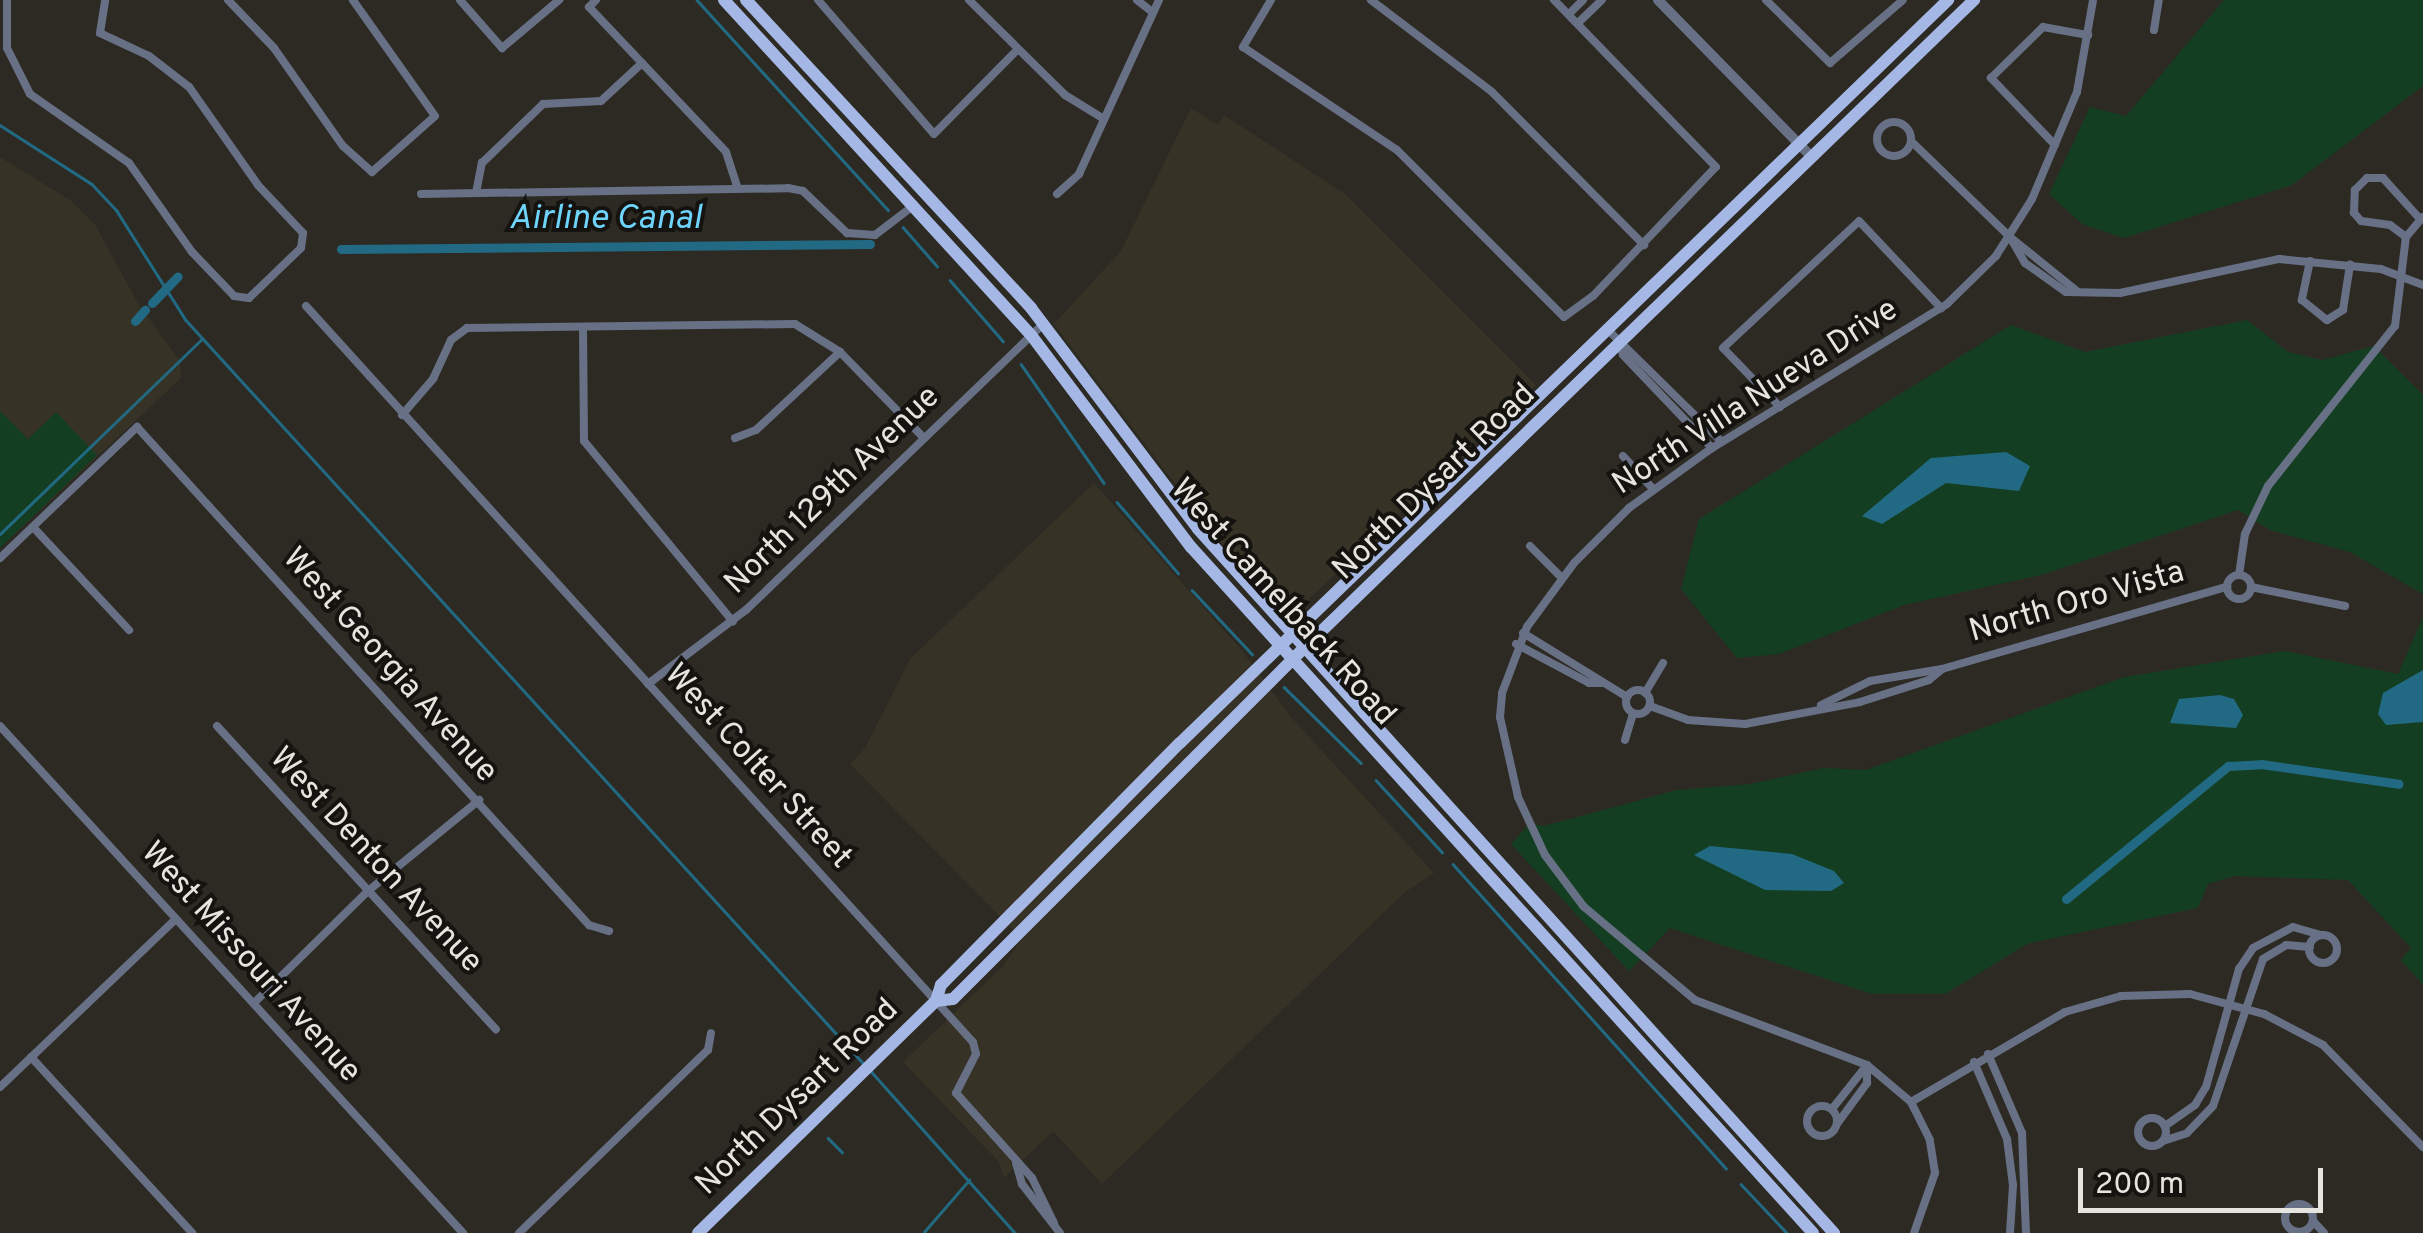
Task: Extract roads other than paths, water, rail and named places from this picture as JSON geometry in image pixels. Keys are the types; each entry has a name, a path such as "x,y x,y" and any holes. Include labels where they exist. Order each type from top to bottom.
{"main road":[{"name":"West Camelback Road","path":"724,0 908,210 1031,335 1168,521 1813,1233"},
{"name":"West Camelback Road","path":"746,0 1044,324 1172,498 1834,1233"},
{"name":"North Dysart Road","path":"698,1233 936,1002 941,985 1292,633 1948,0"},
{"name":"North Dysart Road","path":"936,1002 953,999 1304,647 1974,0"},
{"path":"1107,817 1120,830"},
{"path":"1463,846 1474,835"},
{"path":"1749,1163 1760,1152"}],"street":[{"path":"7,0 14,67 45,108 130,163 192,252 242,300 306,240 189,86 149,56 100,33 105,0"},
{"path":"228,0 274,48 343,146 372,172 434,116 352,0"},
{"path":"460,0 502,48 559,0"},
{"path":"597,0 590,7 726,152 738,188"},
{"path":"818,0 934,134 1016,51"},
{"path":"969,0 1016,51 1065,95 1104,119"},
{"path":"1137,0 1151,11"},
{"path":"1058,194 1079,174 1159,0"},
{"path":"1270,0 1243,46 1397,150 1564,317 1644,245 1716,167 1554,0"},
{"path":"1371,0 1492,92 1644,245"},
{"path":"1568,14 1583,0"},
{"path":"1578,23 1602,0"},
{"path":"1658,0 1811,156"},
{"path":"1766,0 1830,63 1903,0"},
{"name":"North Villa Nueva Drive","path":"1914,1233 1935,1173 1930,1140 1911,1102 1867,1064 1695,1000 1584,907 1545,854 1509,767 1500,717 1516,644 1523,633 1562,578 1653,488 1941,308 2010,238 2056,145 2082,80 2094,0"},
{"path":"2154,30 2158,0"},
{"path":"2056,145 1990,78 2043,27 2088,36"},
{"path":"476,193 482,163 543,104 601,102 642,63"},
{"path":"1911,141 1896,156 1881,149 1878,138 1881,128 1896,122 1906,126 1911,141 2010,238 2077,291"},
{"path":"2227,587 2239,574 2245,534 2262,495 2328,418 2354,371 2392,332 2406,237 2422,218 2384,178 2367,178 2355,190 2354,213 2361,221 2390,225 2406,237"},
{"path":"421,194 738,188 803,192 847,233 875,235 908,210"},
{"path":"1780,407 1723,348 1859,221 1941,308"},
{"path":"2010,238 2013,250 2045,282 2077,291 2120,292 2240,263 2310,261 2350,265 2423,285"},
{"path":"2310,261 2302,300 2316,317 2327,320 2343,310 2350,265"},
{"name":"West Colter Street","path":"306,306 974,1042 976,1054 956,1093 1016,1163 1022,1184 1060,1233"},
{"path":"402,415 433,379 458,332 795,324 840,352 924,438"},
{"name":"North 129th Avenue","path":"648,684 733,622 1044,324"},
{"path":"583,327 584,441 733,622"},
{"path":"1607,329 1722,442"},
{"path":"1620,342 1623,356 1712,448"},
{"path":"735,438 756,430 840,352"},
{"name":"West Georgia Avenue","path":"32,526 136,427 589,925 609,931"},
{"path":"1622,456 1653,488"},
{"path":"0,558 32,526 129,630"},
{"path":"1530,546 1562,578"},
{"path":"2239,574 2251,587 2345,606"},
{"name":"North Oro Vista","path":"1821,705 1870,681 1942,669 2227,587 2238,599 2251,587"},
{"path":"1523,633 1627,697 1634,714 1625,740"},
{"path":"1516,644 1588,683 1603,683"},
{"path":"1634,714 1650,706 1646,693 1663,663"},
{"name":"North Oro Vista","path":"1650,706 1688,720 1745,724 1821,705 1860,702 1929,680 1942,669"},
{"path":"1627,697 1646,693"},
{"name":"West Missouri Avenue","path":"0,726 463,1233"},
{"name":"West Denton Avenue","path":"216,726 496,1029"},
{"path":"254,1003 368,891 478,800"},
{"path":"0,1088 176,919"},
{"path":"2162,1141 2165,1126 2191,1109 2212,1069 2244,959 2268,937 2292,927 2335,941 2335,956 2316,961 2310,947"},
{"path":"2165,1126 2150,1118 2139,1127 2145,1143 2162,1141 2202,1120 2226,1074 2257,968 2276,949 2310,947 2321,935"},
{"path":"2268,937 2276,949"},
{"path":"1911,1102 2064,1012 2121,996 2190,994 2244,1007 2323,1045 2423,1148"},
{"path":"518,1233 708,1050 711,1033"},
{"path":"1988,1054 2018,1121 2028,1204 2026,1233"},
{"path":"32,1057 192,1233"},
{"path":"1974,1062 2003,1127 2013,1202 2010,1233"},
{"path":"1832,1109 1867,1064"},
{"path":"1832,1109 1813,1108 1808,1126 1823,1136 1837,1124 1867,1083 1867,1064"},
{"path":"2212,1069 2226,1074"},
{"path":"1832,1109 1837,1124"},
{"path":"2191,1109 2202,1120"},
{"path":"2003,1127 2018,1121"},
{"path":"2013,1202 2028,1204"},
{"path":"2313,1221 2304,1232 2287,1225 2289,1208 2306,1206 2324,1233"}],"water":[{"path":"2006,452 2030,466 2019,491 1946,483 1882,524 1862,516 1931,458"},
{"path":"2423,670 2423,722 2386,725 2378,714 2383,693"},
{"path":"2220,695 2234,699 2243,715 2236,728 2170,723 2179,699"},
{"path":"1710,846 1792,854 1834,871 1844,883 1831,891 1765,890 1694,855"}],"waterway":[{"path":"697,0 888,210"},
{"path":"0,125 92,184 117,211 186,320 864,1064"},
{"name":"Airline Canal","path":"903,227 937,266"},
{"name":"Airline Canal","path":"341,249 870,244"},
{"name":"Airline Canal","path":"152,303 178,276"},
{"path":"950,280 1003,341"},
{"name":"Airline Canal","path":"135,321 145,310"},
{"path":"0,534 201,340"},
{"path":"1021,364 1104,483"},
{"path":"1117,502 1178,573"},
{"path":"1192,590 1252,654"},
{"path":"1284,687 1361,763"},
{"name":"Airline Canal","path":"2066,899 2228,766 2261,764 2399,784"},
{"path":"1376,780 1442,852"},
{"path":"1453,864 1726,1168"},
{"path":"870,1070 1015,1233"},
{"path":"828,1138 842,1152"},
{"path":"924,1232 969,1180"},
{"path":"1741,1184 1787,1233"}]}
